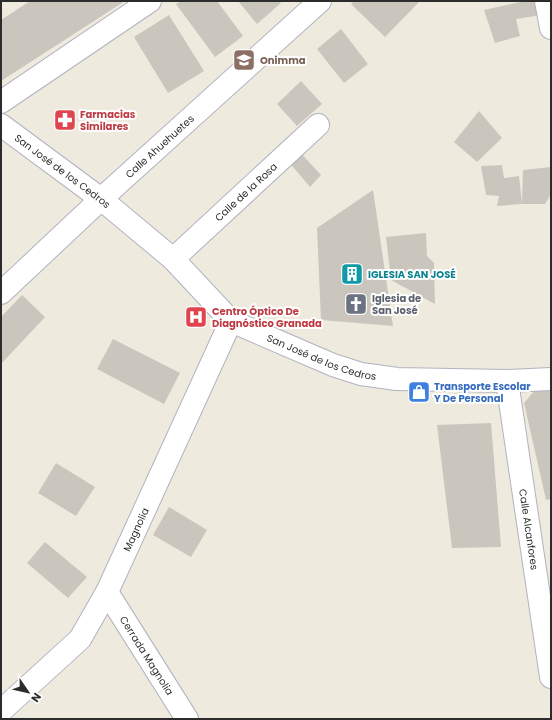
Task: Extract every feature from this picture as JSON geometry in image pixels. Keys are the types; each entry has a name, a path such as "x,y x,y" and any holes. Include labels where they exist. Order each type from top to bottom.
{"street":[{"path":"1,102 150,1"},
{"name":"Calle Ahuehuetes","path":"1,293 101,199 320,1"},
{"path":"546,1 551,28"},
{"name":"Calle de la Rosa","path":"173,259 318,125"},
{"name":"San José de los Cedros","path":"1,126 101,199 173,259 231,321 333,366 361,374 397,379 507,381 551,379"},
{"name":"Magnolia","path":"1,711 80,639 107,592 231,321"},
{"name":"Calle Alcanfores","path":"507,381 551,677"},
{"name":"Cerrada Magnolia","path":"107,592 187,719"}],"building":[{"path":"30,1 125,1 1,81 1,20"},
{"path":"181,1 217,1 243,36 215,57 176,4"},
{"path":"238,1 279,1 281,3 257,24"},
{"path":"354,1 420,1 385,37 351,4"},
{"path":"525,1 538,1 542,15 516,19 520,36 495,43 484,10"},
{"path":"169,15 204,71 168,93 134,37"},
{"path":"341,29 368,64 344,83 317,49"},
{"path":"301,81 322,104 297,126 277,104"},
{"path":"479,111 502,138 477,162 454,142"},
{"path":"298,150 321,175 310,187 288,161"},
{"path":"502,165 504,178 519,176 522,204 497,206 499,196 486,195 481,166"},
{"path":"551,167 551,194 545,204 522,204 523,170"},
{"name":"IGLESIA SAN JOSÉ","path":"373,190 393,326 321,320 317,228"},
{"path":"426,233 427,256 434,263 435,304 391,280 386,237"},
{"path":"22,295 45,317 1,364 1,317"},
{"path":"113,339 180,373 164,404 97,369"},
{"path":"535,390 551,391 551,499 546,500 524,403"},
{"path":"491,423 501,547 452,548 437,425"},
{"path":"56,463 95,487 76,516 38,493"},
{"path":"169,507 207,530 191,557 153,535"},
{"path":"45,542 87,577 68,598 27,563"}],"place":[{"name":"Onimma","path":"244,60"},
{"name":"Farmacias Similares","path":"65,120"},
{"name":"IGLESIA SAN JOSÉ","path":"352,274"},
{"name":"Iglesia de San José","path":"356,304"},
{"name":"Centro Óptico De Diagnóstico Granada","path":"196,317"},
{"name":"Transporte Escolar Y De Personal","path":"419,392"}]}
